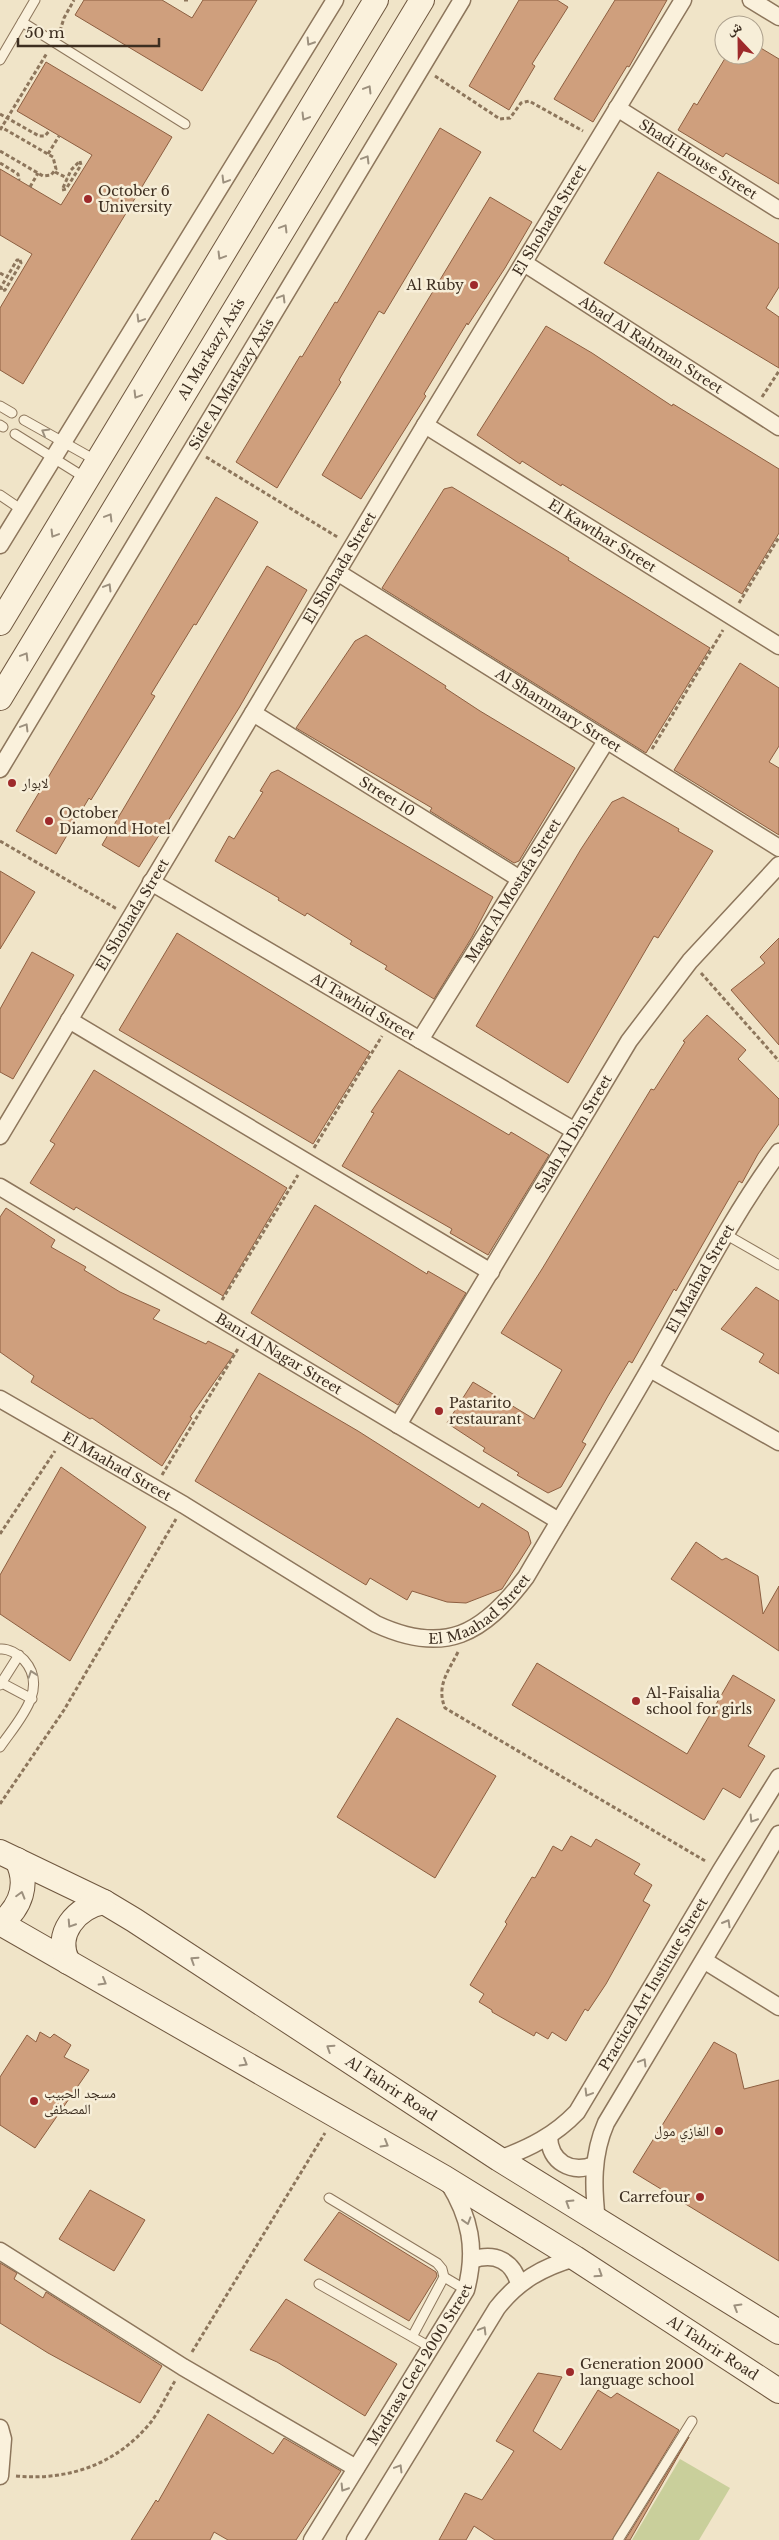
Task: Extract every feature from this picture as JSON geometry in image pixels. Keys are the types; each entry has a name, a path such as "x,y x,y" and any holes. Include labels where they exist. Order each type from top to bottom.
{"street":[{"path":"0,545 335,0"},
{"path":"0,623 376,0"},
{"name":"Al Markazy Axis","path":"0,698 422,0"},
{"name":"Side Al Markazy Axis","path":"0,769 462,0"},
{"name":"El Shohada Street","path":"0,1136 425,425 683,0"},
{"path":"752,0 779,17"},
{"name":"Shadi House Street","path":"617,108 779,210"},
{"name":"Abad Al Rahman Street","path":"524,263 779,427"},
{"name":"El Kawthar Street","path":"425,425 779,646"},
{"name":"Al Shammary Street","path":"337,572 779,848"},
{"name":"Street 10","path":"253,713 520,879"},
{"name":"Magd Al Mostafa Street","path":"420,1040 606,741"},
{"name":"Salah Al Din Street","path":"398,1425 630,1041 690,961 779,865"},
{"name":"Al Tawhid Street","path":"152,882 575,1131"},
{"path":"69,1020 491,1272"},
{"name":"El Maahad Street","path":"0,1399 64,1438 184,1505 376,1624 398,1634 421,1639 445,1638 468,1632 489,1620 506,1604 526,1577 650,1369 725,1234 753,1188 779,1152"},
{"name":"Bani Al Nagar Street","path":"0,1187 558,1521"},
{"path":"650,1369 779,1442"},
{"name":"Practical Art Institute Street","path":"500,2159 535,2145 549,2137 577,2112 721,1870 777,1784"},
{"path":"597,2221 594,2165 598,2144 606,2122 705,1961 779,1834"},
{"path":"0,1924 14,1911 22,1893 23,1872 8,1856"},
{"name":"Al Tahrir Road","path":"8,1856 104,1902 597,2221 779,2332"},
{"path":"68,1962 64,1954 63,1945 68,1927 73,1919 87,1908 104,1902"},
{"name":"Al Tahrir Road","path":"0,1924 446,2178 575,2258 779,2391"},
{"path":"705,1961 779,2007"},
{"path":"549,2137 552,2152 563,2164 578,2169 594,2165"},
{"name":"Madrasa Geel 2000 Street","path":"312,2540 466,2290 472,2260 469,2225 463,2208 446,2178"},
{"path":"0,2251 183,2367 356,2468"},
{"path":"472,2260 490,2256 506,2262 512,2268 519,2284"},
{"path":"355,2540 497,2308 519,2284 545,2268 575,2258"},
{"path":"0,2428 3,2439 0,2475"}],"lane":[{"path":"0,60 36,0"},
{"path":"22,22 185,124"},
{"path":"0,406 12,413"},
{"path":"24,420 64,443 92,470"},
{"path":"15,434 54,459 92,470"},
{"path":"0,495 22,510"},
{"path":"725,1234 779,1265"},
{"path":"0,1649 19,1655 30,1667 35,1683 32,1699 0,1747"},
{"path":"19,1655 0,1683 32,1699"},
{"path":"329,2198 438,2263 444,2277 466,2290"},
{"path":"412,2337 444,2277"},
{"path":"319,2284 430,2347"},
{"path":"618,2540 692,2421"}],"path":[{"path":"55,172 56,163 48,154 1,128 54,42 74,0"},
{"path":"422,68 500,119 510,118 521,103 530,101 598,140"},
{"path":"0,114 39,136 45,136 50,130"},
{"path":"48,154 59,136"},
{"path":"0,152 45,176 55,172 67,178"},
{"path":"77,162 80,162 63,190 62,186 67,178 77,162"},
{"path":"0,163 18,174 19,180"},
{"path":"30,187 38,173"},
{"path":"17,260 20,260 21,264 5,290 2,291 1,287 7,277 17,260"},
{"path":"0,273 7,277"},
{"path":"754,410 779,371"},
{"path":"192,448 353,546"},
{"path":"642,764 779,537"},
{"path":"0,841 131,917"},
{"path":"690,961 779,1061"},
{"path":"154,1488 246,1334"},
{"path":"0,1534 64,1438"},
{"path":"0,1804 64,1710 184,1505"},
{"path":"468,1632 442,1684 440,1696 446,1708 721,1870"},
{"path":"0,2475 42,2478 84,2470 121,2451 151,2422 336,2115"}],"green space":[{"path":"680,2459 730,2488 699,2540 632,2540"}],"building":[{"path":"84,0 162,0 192,18 203,0 257,0 202,91 75,15"},
{"path":"519,0 557,0 568,7 532,64 535,66 509,110 469,86"},
{"path":"615,0 667,0 629,67 627,66 593,122 554,99"},
{"path":"764,50 779,59 779,184 726,153 723,157 678,130 694,103 697,105 721,65 764,65"},
{"path":"46,62 172,137 23,384 0,370 0,308 32,254 0,235 0,169 61,205 92,155 17,111"},
{"path":"440,128 481,152 384,314 379,311 339,380 341,382 277,488 236,462 300,356 302,357 335,302 337,303"},
{"path":"658,172 779,244 779,287 766,308 779,317 779,368 604,263"},
{"path":"490,197 532,222 468,325 467,323 424,394 426,396 361,499 322,475"},
{"path":"546,326 592,353 672,406 673,404 779,469 779,533 742,594 562,484 561,486 522,461 520,464 477,435"},
{"path":"452,487 569,558 568,560 710,648 646,753 382,588 444,489"},
{"path":"216,497 258,522 196,625 194,624 151,694 155,696 91,800 89,798 56,854 16,831"},
{"path":"267,566 307,590 239,708 139,867 102,845"},
{"path":"366,635 446,686 445,688 480,711 575,768 519,861 514,863 430,811 432,808 296,728 355,641"},
{"path":"740,663 779,688 779,746 769,762 779,768 779,835 674,770"},
{"path":"278,770 493,897 472,937 434,999 385,969 387,966 350,944 352,941 307,913 305,916 278,900 279,898 215,861 229,836 234,839 263,792 260,791 271,773"},
{"path":"623,797 713,851 658,938 654,936 568,1083 476,1026 581,849 612,802"},
{"path":"0,871 35,892 0,949"},
{"path":"177,933 370,1052 313,1144 119,1030"},
{"path":"779,938 779,1045 731,990 765,963 760,957"},
{"path":"32,952 74,975 13,1079 0,1072 0,1009"},
{"path":"707,1015 746,1050 738,1059 779,1099 779,1124 758,1154 742,1183 739,1181 632,1363 629,1361 582,1442 586,1444 561,1487 548,1493 517,1475 519,1473 483,1451 485,1448 447,1423 473,1382 534,1419 562,1370 501,1333 651,1089 654,1090 685,1042 683,1041"},
{"path":"94,1070 287,1188 223,1296 76,1207 74,1210 30,1183 55,1144 50,1141"},
{"path":"399,1070 509,1135 511,1132 549,1155 488,1255 450,1233 452,1229 342,1166 374,1113 371,1112"},
{"path":"315,1205 427,1274 428,1271 466,1293 398,1405 251,1313"},
{"path":"6,1208 55,1240 51,1247 86,1267 84,1270 120,1292 160,1310 153,1319 206,1344 208,1341 234,1354 190,1417 192,1418 162,1466 92,1418 90,1419 31,1382 34,1376 0,1352 0,1217"},
{"path":"756,1287 779,1301 779,1374 759,1362 764,1354 721,1329"},
{"path":"259,1373 358,1431 479,1508 482,1503 528,1532 531,1543 502,1589 466,1603 447,1602 412,1591 407,1600 370,1578 366,1585 195,1481"},
{"path":"61,1467 146,1527 70,1661 0,1614 0,1575"},
{"path":"696,1542 722,1560 726,1558 758,1576 763,1614 779,1586 779,1651 671,1579"},
{"path":"537,1663 687,1754 733,1675 775,1700 748,1746 765,1756 740,1798 723,1788 704,1820 512,1705"},
{"path":"397,1718 496,1776 435,1878 337,1817"},
{"path":"571,1836 591,1847 596,1839 640,1864 634,1874 652,1885 643,1901 650,1905 606,1984 588,2011 585,2009 566,2041 552,2032 548,2039 536,2032 534,2036 492,2012 492,2010 479,2002 484,1994 470,1985 507,1924 505,1922 532,1877 535,1878 553,1846 562,1851"},
{"name":"مسجد الحبيب المصطفى","path":"40,2032 50,2038 54,2034 71,2045 64,2057 89,2070 35,2148 0,2125 0,2077 27,2035 36,2042"},
{"name":"الغازي مول","path":"714,2042 736,2054 744,2089 779,2080 779,2261 633,2172"},
{"path":"90,2190 145,2220 114,2271 59,2239"},
{"path":"339,2212 436,2272 437,2276 409,2321 304,2260"},
{"path":"0,2263 17,2273 14,2279 43,2298 46,2292 162,2366 140,2403 48,2353 0,2323"},
{"path":"286,2299 397,2364 365,2416 277,2362 250,2350"},
{"path":"538,2373 562,2377 533,2431 561,2450 598,2390 611,2398 617,2393 679,2430 612,2540 495,2540 474,2526 466,2540 439,2540 465,2493 482,2500 514,2451 496,2441"},
{"path":"208,2414 273,2454 284,2438 341,2471 296,2540 228,2540 214,2532 210,2540 131,2540 156,2500 158,2502"},
{"path":"689,2437 630,2540 625,2540"}],"place":[{"name":"October 6 University","path":"88,199"},
{"name":"Al Ruby","path":"474,285"},
{"name":"لابوار","path":"12,783"},
{"name":"October Diamond Hotel","path":"49,821"},
{"name":"Pastarito restaurant","path":"439,1411"},
{"name":"Al-Faisalia school for girls","path":"636,1701"},
{"name":"مسجد الحبيب المصطفى","path":"34,2101"},
{"name":"الغازي مول","path":"719,2131"},
{"name":"Carrefour","path":"700,2197"},
{"name":"Generation 2000 language school","path":"570,2372"}]}
